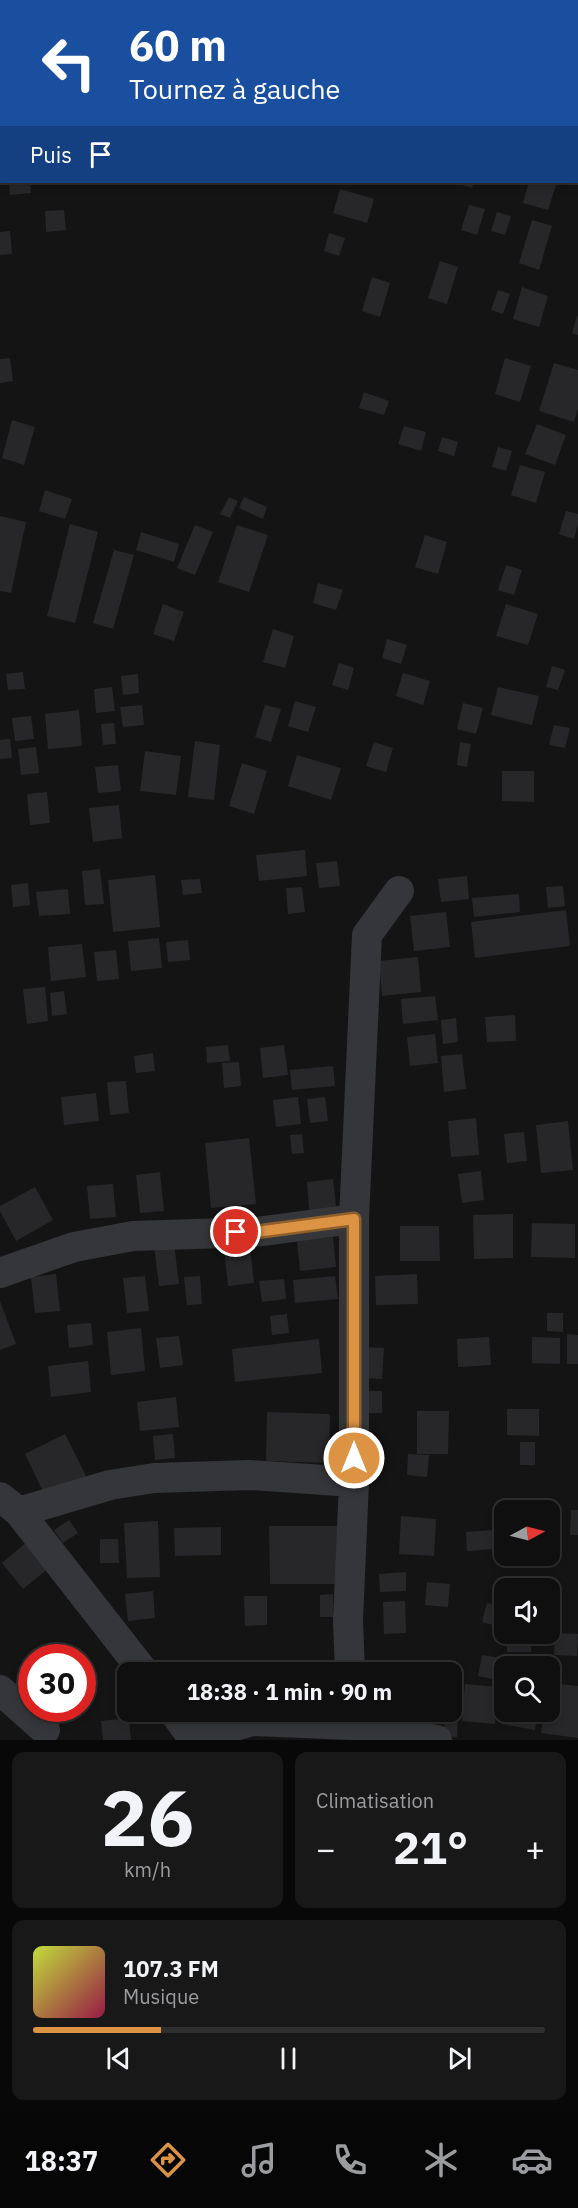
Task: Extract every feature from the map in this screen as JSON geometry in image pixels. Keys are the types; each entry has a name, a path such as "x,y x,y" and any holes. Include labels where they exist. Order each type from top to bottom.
{"street":[{"path":"350,1662 348,1621 354,1482 354,1219 368,934 399,891"},
{"path":"0,1273 74,1247 133,1236 256,1232 354,1219"},
{"path":"136,1662 9,1504 154,1478 249,1475 354,1482"},
{"path":"0,1690 45,1730"},
{"path":"181,1722 194,1739 249,1722"},
{"path":"367,1722 437,1740"}],"building":[{"path":"9,183 30,183 31,193 10,195"},
{"path":"455,183 474,183 472,188"},
{"path":"529,183 557,183 548,210 523,203"},
{"path":"340,189 374,199 367,223 333,213"},
{"path":"469,205 485,209 477,235 461,230"},
{"path":"64,210 66,230 46,232 45,211"},
{"path":"497,212 511,216 505,235 491,231"},
{"path":"532,220 552,226 539,270 519,263"},
{"path":"10,231 12,254 0,255 0,232"},
{"path":"329,233 345,238 339,256 324,251"},
{"path":"440,261 458,267 447,304 428,298"},
{"path":"372,277 390,283 380,317 362,311"},
{"path":"522,287 548,296 539,327 513,319"},
{"path":"498,290 510,294 503,314 491,310"},
{"path":"578,316 578,335 572,333"},
{"path":"10,358 13,381 0,383 0,359"},
{"path":"505,358 531,366 520,402 495,394"},
{"path":"554,363 578,370 578,408 574,422 539,411"},
{"path":"364,392 389,401 384,415 359,408"},
{"path":"12,420 35,427 24,465 2,458"},
{"path":"537,424 566,435 555,465 525,454"},
{"path":"404,426 426,432 421,451 398,444"},
{"path":"442,437 458,442 454,456 438,451"},
{"path":"498,447 512,451 506,471 492,467"},
{"path":"520,465 545,472 536,503 511,495"},
{"path":"45,490 72,499 65,519 39,511"},
{"path":"229,497 238,501 230,518 220,514"},
{"path":"244,497 267,507 263,519 239,508"},
{"path":"566,511 578,514 574,539 559,534"},
{"path":"0,516 26,522 11,593 0,591"},
{"path":"70,524 98,532 75,623 47,616"},
{"path":"195,525 213,532 195,575 177,568"},
{"path":"237,525 268,535 249,592 218,582"},
{"path":"141,532 179,544 174,562 136,550"},
{"path":"425,535 447,542 438,574 415,567"},
{"path":"114,550 134,555 113,629 93,623"},
{"path":"506,565 522,570 514,595 498,590"},
{"path":"318,583 343,590 336,610 313,603"},
{"path":"163,604 184,612 174,641 153,634"},
{"path":"506,604 538,614 528,645 496,636"},
{"path":"273,629 294,636 285,668 263,662"},
{"path":"387,639 407,645 401,664 382,658"},
{"path":"339,663 354,668 348,690 332,685"},
{"path":"552,666 565,670 558,690 546,687"},
{"path":"23,672 25,689 8,690 6,674"},
{"path":"403,673 430,681 423,705 396,696"},
{"path":"138,674 139,693 123,695 121,676"},
{"path":"112,687 115,711 96,713 94,689"},
{"path":"498,687 539,696 532,725 491,715"},
{"path":"295,701 316,707 308,732 288,726"},
{"path":"463,703 483,708 476,734 457,729"},
{"path":"142,705 144,725 123,727 120,707"},
{"path":"265,705 281,709 271,742 255,737"},
{"path":"79,710 82,746 48,749 45,714"},
{"path":"31,716 34,739 15,741 12,718"},
{"path":"114,723 116,744 103,745 101,724"},
{"path":"554,725 570,728 565,748 549,745"},
{"path":"10,739 12,758 0,759 0,740"},
{"path":"195,741 220,745 214,800 188,797"},
{"path":"374,742 393,748 386,772 366,766"},
{"path":"460,742 471,744 467,767 457,765"},
{"path":"36,747 39,773 21,775 18,749"},
{"path":"145,751 181,756 176,795 140,791"},
{"path":"297,755 341,768 331,800 288,786"},
{"path":"242,763 267,771 254,814 229,806"},
{"path":"118,765 121,791 98,793 95,767"},
{"path":"502,771 534,771 534,802 502,801"},
{"path":"47,792 50,823 30,825 27,794"},
{"path":"119,805 122,838 93,842 89,808"},
{"path":"305,850 307,876 259,881 256,855"},
{"path":"337,861 340,886 319,888 316,863"},
{"path":"100,869 104,904 85,905 82,871"},
{"path":"155,875 160,927 113,932 108,880"},
{"path":"467,876 469,899 441,902 438,879"},
{"path":"200,879 202,893 183,895 181,880"},
{"path":"28,883 30,905 13,907 11,885"},
{"path":"563,886 565,906 548,908 546,887"},
{"path":"302,887 305,912 288,914 286,888"},
{"path":"68,889 70,914 39,916 36,892"},
{"path":"519,894 520,912 474,917 472,898"},
{"path":"566,910 570,946 475,958 471,922"},
{"path":"446,912 450,947 414,951 410,916"},
{"path":"159,938 162,968 131,971 128,941"},
{"path":"188,940 190,960 168,962 166,942"},
{"path":"82,944 86,977 51,981 48,947"},
{"path":"116,950 119,979 97,981 94,952"},
{"path":"418,957 421,992 382,996 379,961"},
{"path":"45,987 48,1021 27,1024 23,989"},
{"path":"64,991 67,1014 52,1016 50,993"},
{"path":"435,996 438,1020 403,1024 401,999"},
{"path":"515,1015 516,1041 487,1042 485,1017"},
{"path":"456,1018 458,1042 443,1044 441,1020"},
{"path":"435,1034 438,1063 410,1066 407,1037"},
{"path":"228,1045 230,1061 207,1063 206,1047"},
{"path":"284,1045 288,1075 263,1078 260,1048"},
{"path":"153,1053 155,1071 136,1073 134,1056"},
{"path":"462,1054 466,1089 444,1092 441,1056"},
{"path":"239,1062 241,1086 224,1088 222,1063"},
{"path":"333,1066 335,1086 292,1090 290,1070"},
{"path":"126,1081 129,1113 110,1115 107,1082"},
{"path":"96,1093 99,1121 64,1125 61,1097"},
{"path":"298,1097 301,1124 276,1127 273,1100"},
{"path":"325,1097 328,1121 310,1123 307,1099"},
{"path":"476,1118 479,1155 451,1157 448,1121"},
{"path":"568,1121 573,1170 541,1173 536,1125"},
{"path":"524,1132 527,1161 507,1163 504,1134"},
{"path":"302,1134 304,1153 292,1154 290,1135"},
{"path":"249,1138 256,1204 211,1208 205,1143"},
{"path":"481,1171 484,1200 462,1203 458,1174"},
{"path":"160,1172 164,1211 140,1213 136,1175"},
{"path":"333,1179 337,1215 310,1218 307,1182"},
{"path":"113,1184 116,1217 90,1219 87,1186"},
{"path":"35,1187 53,1220 16,1241 0,1211 0,1206"},
{"path":"513,1214 513,1258 474,1259 473,1215"},
{"path":"532,1223 575,1224 575,1258 531,1257"},
{"path":"400,1226 439,1226 440,1261 400,1261"},
{"path":"249,1237 254,1283 228,1286 223,1240"},
{"path":"333,1237 336,1267 300,1271 297,1241"},
{"path":"174,1243 179,1284 159,1286 154,1245"},
{"path":"56,1274 60,1311 35,1313 31,1277"},
{"path":"417,1274 418,1304 376,1305 375,1276"},
{"path":"145,1276 149,1311 127,1313 123,1278"},
{"path":"200,1276 202,1304 187,1305 184,1277"},
{"path":"335,1276 338,1299 295,1303 293,1280"},
{"path":"284,1279 286,1299 262,1302 259,1281"},
{"path":"0,1301 16,1344 0,1350"},
{"path":"547,1313 563,1313 563,1332 547,1331"},
{"path":"287,1314 289,1333 272,1335 270,1316"},
{"path":"91,1323 93,1345 69,1348 67,1325"},
{"path":"141,1328 145,1371 111,1375 107,1332"},
{"path":"567,1334 578,1335 578,1364 567,1364"},
{"path":"179,1336 183,1365 160,1368 156,1338"},
{"path":"489,1337 491,1365 458,1367 457,1339"},
{"path":"532,1337 560,1338 560,1364 532,1363"},
{"path":"319,1339 322,1373 235,1382 232,1349"},
{"path":"363,1347 384,1348 382,1379 362,1378"},
{"path":"88,1361 91,1392 51,1397 48,1366"},
{"path":"366,1391 382,1391 382,1413 367,1413"},
{"path":"176,1397 179,1427 140,1431 137,1402"},
{"path":"507,1409 539,1409 539,1436 507,1435"},
{"path":"417,1411 449,1411 448,1454 417,1454"},
{"path":"267,1412 330,1414 329,1463 266,1461"},
{"path":"65,1434 87,1478 46,1498 25,1454"},
{"path":"173,1434 175,1458 155,1460 153,1436"},
{"path":"520,1442 535,1442 535,1465 520,1465"},
{"path":"408,1454 429,1455 427,1477 407,1475"},
{"path":"571,1510 578,1510 578,1535 570,1535"},
{"path":"401,1516 436,1519 434,1556 399,1554"},
{"path":"69,1520 78,1533 63,1543 54,1530"},
{"path":"158,1521 160,1577 127,1578 124,1523"},
{"path":"269,1526 345,1526 345,1584 270,1584"},
{"path":"221,1527 221,1555 175,1556 174,1528"},
{"path":"494,1530 494,1549 467,1551 466,1532"},
{"path":"100,1539 118,1539 119,1563 100,1563"},
{"path":"28,1541 49,1568 23,1589 2,1563"},
{"path":"406,1572 406,1591 380,1592 379,1574"},
{"path":"427,1582 450,1584 448,1607 425,1605"},
{"path":"153,1591 155,1618 128,1621 125,1594"},
{"path":"333,1594 333,1617 320,1617 320,1595"},
{"path":"244,1596 267,1596 267,1625 245,1626"},
{"path":"405,1601 406,1633 384,1634 383,1602"},
{"path":"487,1603 494,1605 494,1625 482,1622"},
{"path":"560,1633 578,1634 577,1656 554,1655 554,1644 560,1644"},
{"path":"507,1644 531,1644 531,1652 507,1652"},
{"path":"482,1655 494,1657 494,1679 478,1676"},
{"path":"465,1684 494,1687 495,1724 462,1721"},
{"path":"560,1684 578,1686 578,1738 541,1733 543,1722 560,1722"},
{"path":"117,1719 117,1722 129,1722 131,1740 103,1740 101,1721"},
{"path":"445,1722 458,1722 457,1737 444,1736"},
{"path":"501,1722 536,1722 535,1730 501,1724"}],"route":[{"path":"236,1232 256,1232 354,1219 354,1458"}]}
